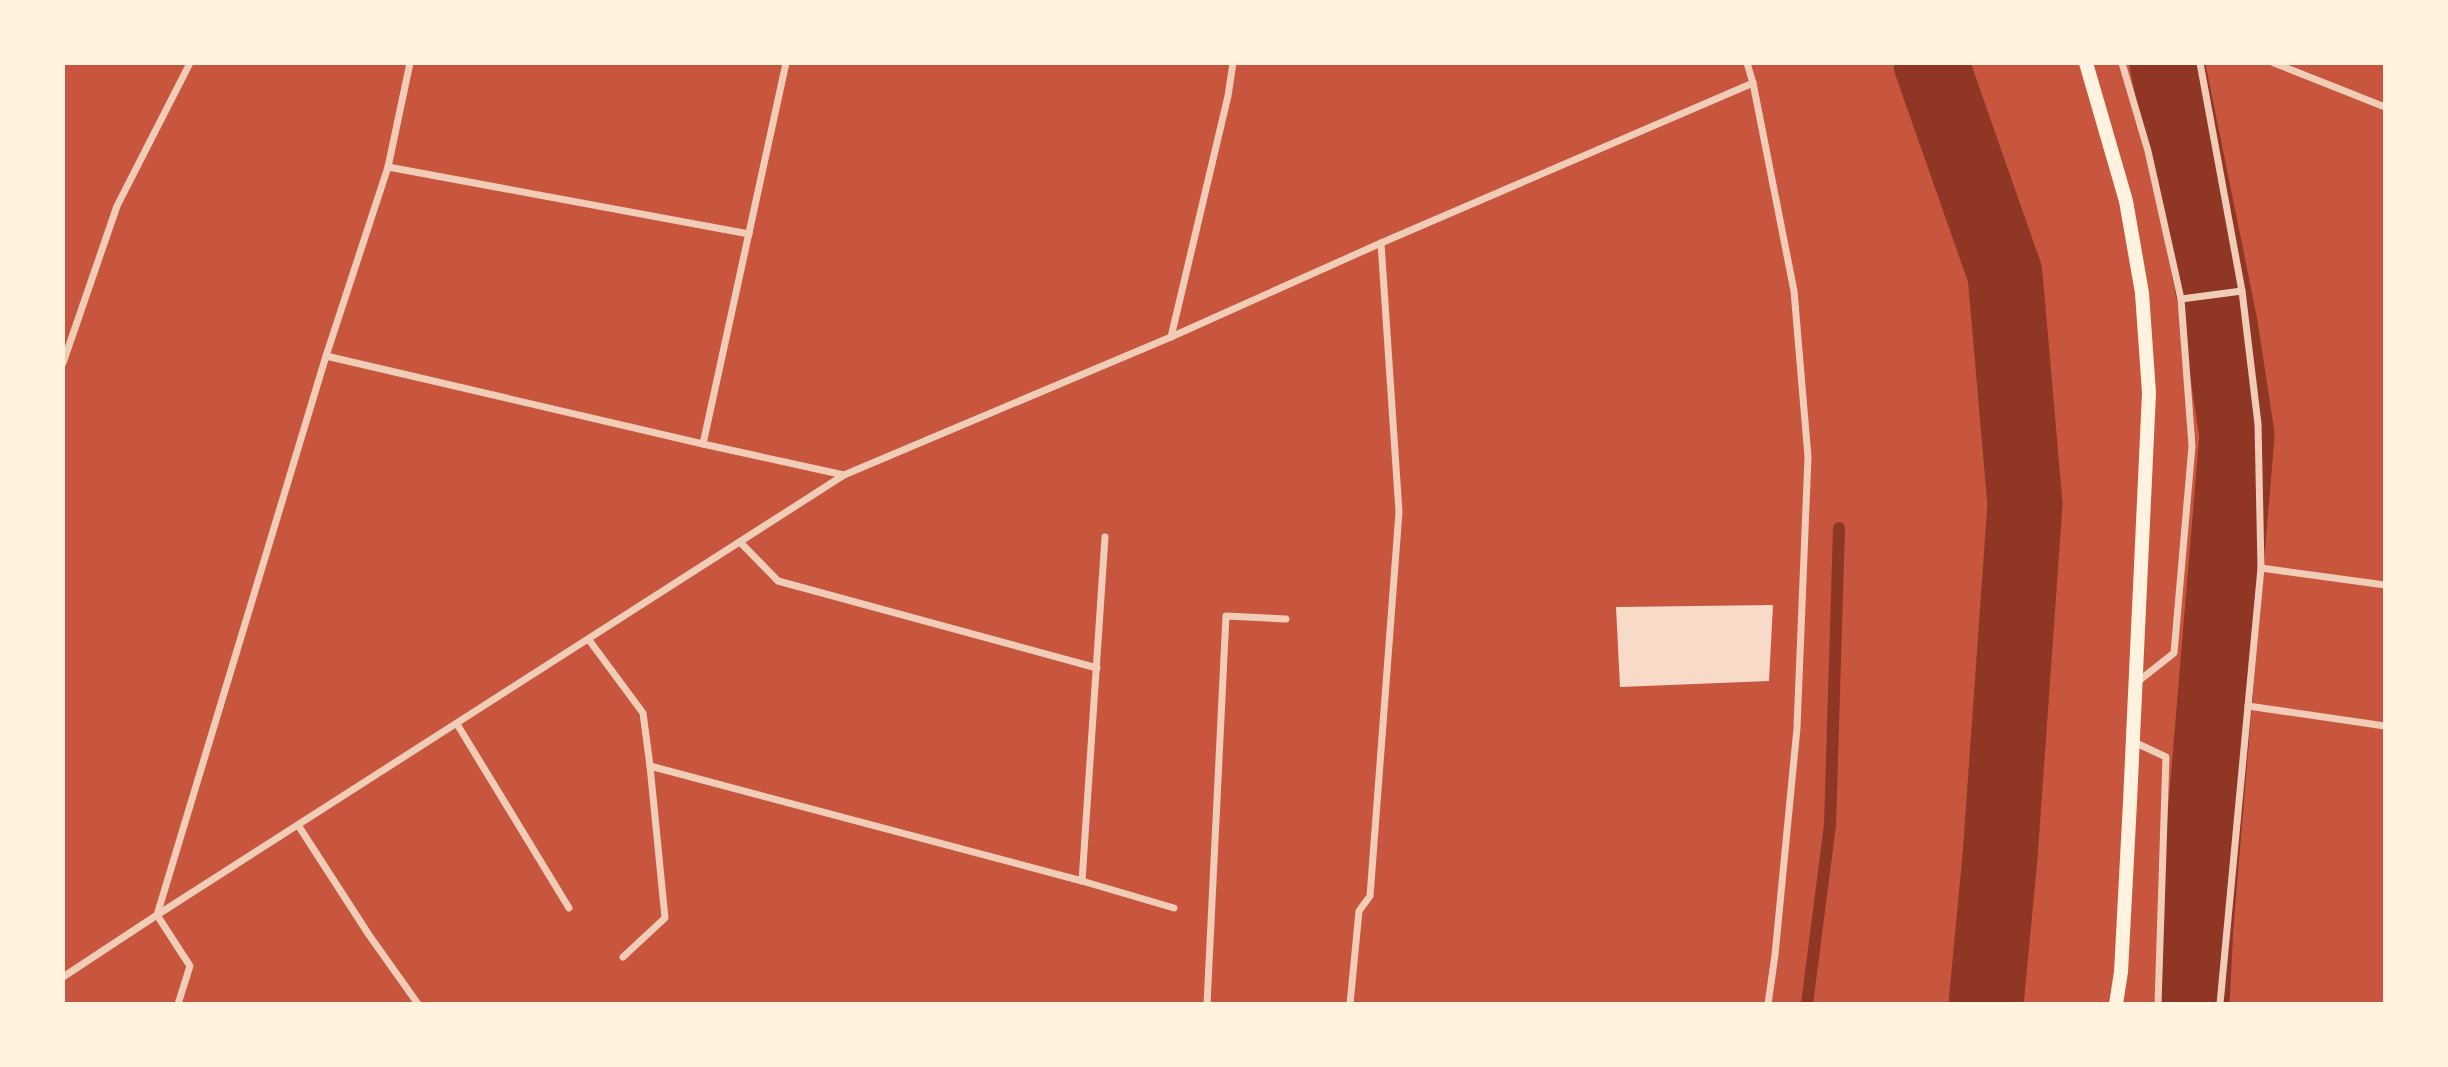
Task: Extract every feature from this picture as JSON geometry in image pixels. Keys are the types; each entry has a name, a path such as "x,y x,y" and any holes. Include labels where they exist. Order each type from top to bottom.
{"main road":[{"path":"2087,63 2126,201 2142,293 2149,393 2121,972 2116,1004"}],"street":[{"path":"63,363 117,206 190,63"},
{"path":"178,1004 190,966 157,915 326,356 388,167 410,63"},
{"path":"703,444 786,63"},
{"path":"1171,337 1228,96 1233,63"},
{"path":"1747,63 1794,291 1808,457 1797,728 1768,1004"},
{"path":"2122,63 2148,151 2181,299 2192,446 2174,653 2136,683"},
{"path":"2200,63 2242,291 2258,424 2261,568 2221,1004"},
{"path":"2274,63 2385,107"},
{"path":"63,977 844,475 1171,337 1381,243 1753,83"},
{"path":"388,167 749,234"},
{"path":"1350,1004 1359,911 1370,896 1399,512 1381,243"},
{"path":"2181,299 2242,291"},
{"path":"326,356 844,475"},
{"path":"1083,881 1105,537"},
{"path":"740,542 778,581 1097,668"},
{"path":"2261,568 2385,585"},
{"path":"1207,1004 1226,616 1286,619"},
{"path":"589,640 643,713 650,766 665,918 623,957"},
{"path":"2248,706 2385,726"},
{"path":"457,724 569,908"},
{"path":"2133,741 2166,757 2158,1004"},
{"path":"650,766 1083,881 1174,908"},
{"path":"298,825 369,935 418,1004"}],"building":[{"path":"1773,605 1769,681 1620,687 1616,607"}],"waterway":[{"path":"1931,63 2005,274 2025,504 2000,857 1986,1004"},
{"path":"2159,63 2171,88"},
{"path":"2167,63 2220,324 2237,435 2196,925 2192,1004"},
{"path":"1807,1004 1830,825 1839,528"}]}
